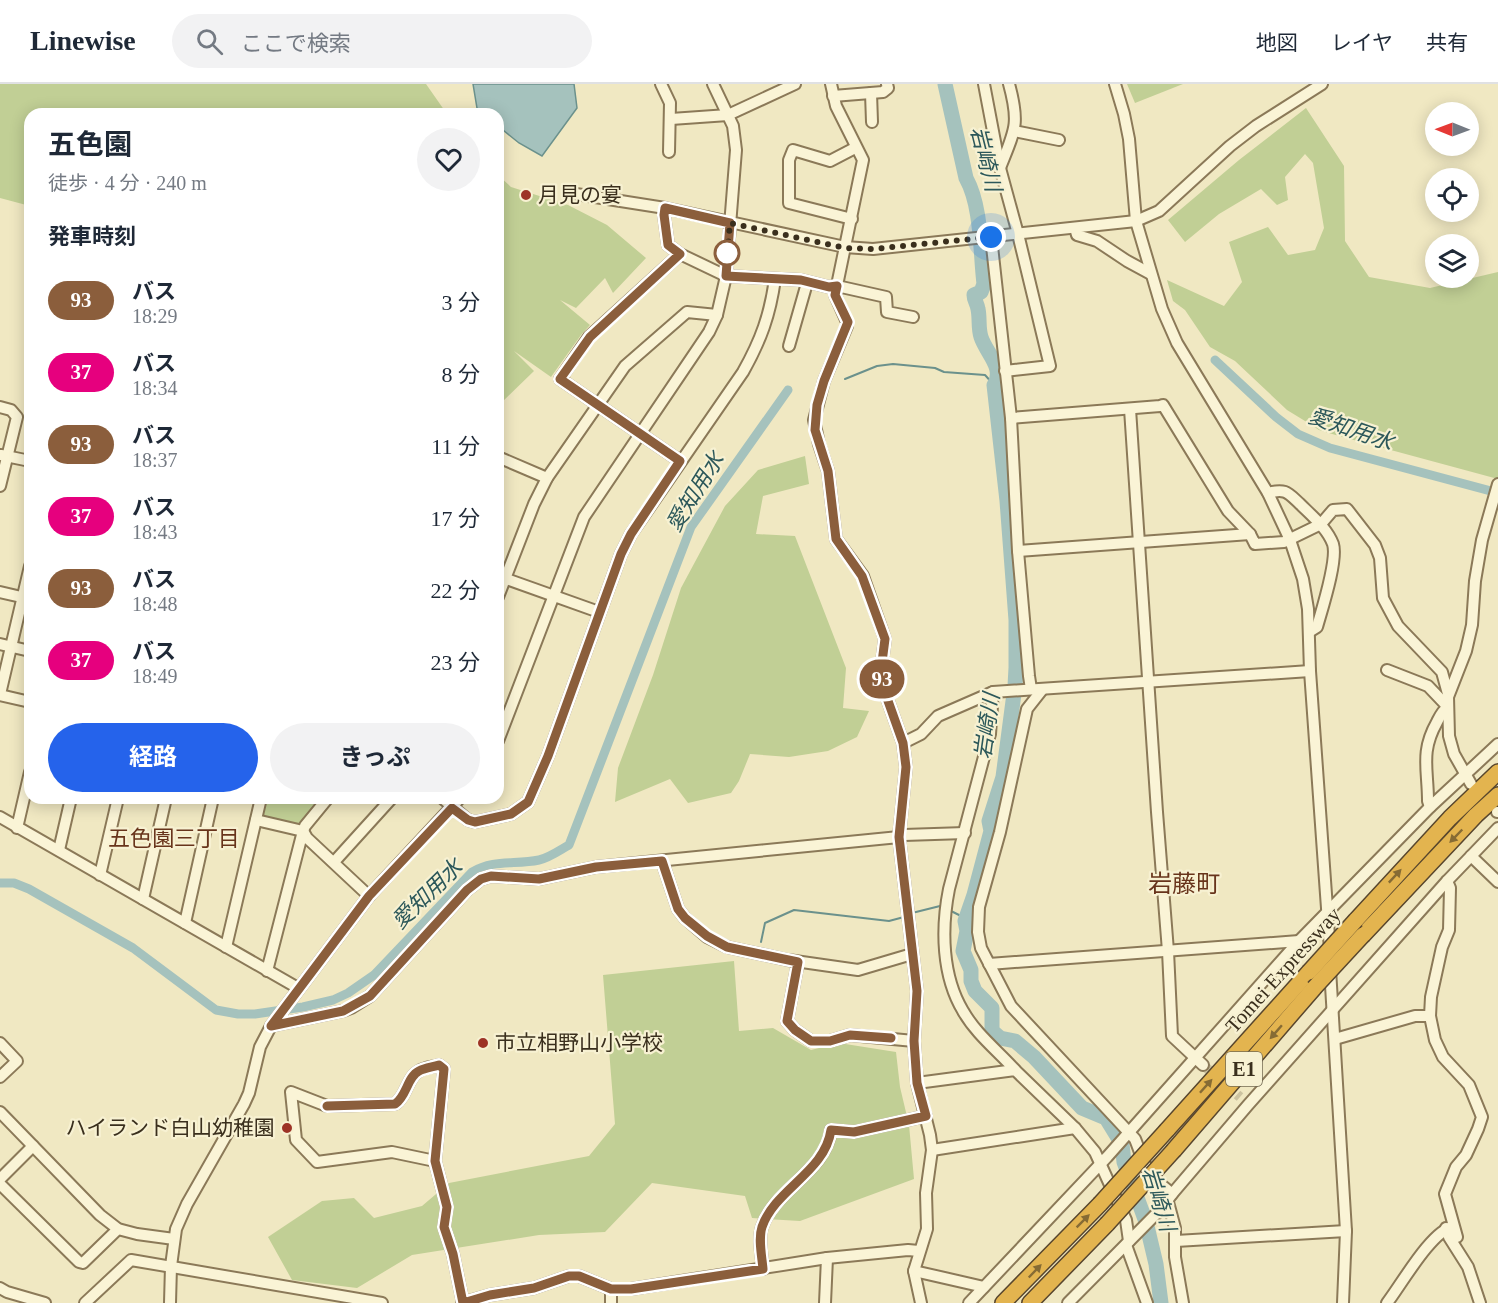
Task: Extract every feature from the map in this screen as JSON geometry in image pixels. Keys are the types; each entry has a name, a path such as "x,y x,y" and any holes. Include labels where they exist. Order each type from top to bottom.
{"highway":[{"name":"Tomei Expressway","path":"1003,1303 1100,1204 1450,818 1498,772"},
{"name":"Tomei Expressway","path":"1031,1303 1174,1150 1314,988 1498,795"}],"street":[{"path":"661,84 670,103 669,152"},
{"path":"504,725 584,517 714,325 726,276 736,150 733,126 713,84"},
{"path":"671,119 728,115 769,89 795,84"},
{"path":"831,84 836,106 863,160 835,295 848,322 824,381 817,405 815,430 828,471 836,539 862,576 885,639 881,670 882,684 903,743 906,767 899,837 917,991 914,1041 917,1083 932,1150 926,1193 927,1229 914,1271 921,1303"},
{"path":"833,96 883,92 888,88 887,84"},
{"path":"984,84 1000,168 1050,366 1005,371"},
{"path":"1000,168 1014,131 1016,110 1009,84"},
{"path":"1115,84 1129,139 1136,221 1162,309 1177,343 1268,493 1290,540 1303,579 1310,632 1310,671 1346,1231 1343,1303"},
{"path":"576,194 665,208 845,248 873,249 1136,221 1159,210 1230,146 1256,126 1322,84"},
{"path":"871,93 872,122"},
{"path":"1014,131 1059,140"},
{"path":"852,219 789,203 789,160 793,150 830,161 855,148"},
{"path":"665,208 668,245 680,254 726,276 801,280 829,287 837,286 886,297 887,312 913,317"},
{"path":"1075,228 1077,235 1096,241 1151,274"},
{"path":"989,237 1011,418 1018,551 1029,676 1034,690 1027,709 1000,832 979,907 978,932 981,948 1011,1006 1126,1135 1135,1139 1153,1178 1163,1184 1176,1241 1175,1257 1183,1303"},
{"path":"680,254 590,337 560,379 680,461"},
{"path":"448,804 468,820 475,822 511,814 528,802 548,756 621,554 631,534 758,347 770,310 775,279"},
{"path":"789,346 807,283"},
{"path":"504,570 547,478 625,366 687,312 717,315"},
{"path":"1011,418 1163,405 1228,511 1250,534 1255,544 1290,540 1321,524 1334,510 1347,509 1375,545 1380,558 1383,598 1398,626 1442,672 1448,694 1449,736 1454,754 1471,784"},
{"path":"0,407 11,410 17,417 3,455 0,486"},
{"path":"1130,409 1172,1036 1199,1061"},
{"path":"3,455 24,460"},
{"path":"504,460 547,478"},
{"path":"1448,694 1466,651 1472,625 1475,581 1482,540 1498,484"},
{"path":"1268,493 1280,489 1285,491 1321,524 1333,544 1328,588 1317,627 1310,632"},
{"path":"1018,551 1250,534"},
{"path":"504,578 599,612"},
{"path":"0,592 24,598"},
{"path":"24,603 6,645 0,695 24,701"},
{"path":"6,645 24,650"},
{"path":"1388,670 1428,686 1448,707"},
{"path":"903,743 921,734 938,716 993,692 1310,671"},
{"path":"993,692 990,734 944,912 947,963 956,997 964,1013 989,1043 1075,1128 1103,1160 1126,1220 1129,1241 1146,1303"},
{"path":"1430,807 1426,747 1429,736 1443,710 1448,707"},
{"path":"969,1303 1126,1135 1199,1061 1299,941 1464,773 1498,744"},
{"path":"17,828 24,798"},
{"path":"59,850 70,804"},
{"path":"100,875 117,804"},
{"path":"143,898 165,804"},
{"path":"184,923 212,804"},
{"path":"226,947 260,804"},
{"path":"267,971 303,831 323,804"},
{"path":"334,862 387,804"},
{"path":"170,1303 171,1266 176,1229 187,1204 249,1094 260,1047 272,1024 369,896 455,804"},
{"path":"0,818 298,988"},
{"path":"256,820 303,831"},
{"path":"1068,1303 1167,1202 1244,1101 1333,1009 1447,881 1498,828"},
{"path":"303,831 306,837 369,896"},
{"path":"272,1024 343,1011 370,996 467,890 481,879 491,876 539,879 596,867 909,835 965,833"},
{"path":"1471,856 1498,882"},
{"path":"662,861 678,909 685,918 707,936 727,947 798,962 858,970 912,954"},
{"path":"1447,881 1450,888 1449,930 1442,947 1431,997 1430,1016 1435,1040 1443,1057 1469,1085 1482,1117 1466,1155 1456,1167 1447,1187 1446,1202 1452,1231 1449,1238 1468,1267 1480,1303"},
{"path":"989,964 1299,941"},
{"path":"798,962 787,1021 811,1041 830,1041 850,1035 914,1041"},
{"path":"1335,1040 1415,1016 1430,1016"},
{"path":"0,1043 17,1061 0,1077"},
{"path":"435,1161 392,1152 316,1161 296,1140 291,1092 327,1106 395,1104 400,1100 414,1075 420,1070 439,1065 444,1069 435,1161 447,1207 444,1227 453,1254 463,1303 490,1295 534,1288 569,1276 579,1276 611,1289 631,1289 827,1258 908,1250 919,1251"},
{"path":"917,1083 1015,1070"},
{"path":"0,1112 100,1215 118,1229 174,1239"},
{"path":"763,1269 762,1228 771,1211 825,1151 831,1130 854,1132 926,1116"},
{"path":"932,1150 1075,1128"},
{"path":"0,1179 33,1146"},
{"path":"0,1184 79,1262 83,1263 118,1229"},
{"path":"1176,1241 1346,1231"},
{"path":"1387,1303 1427,1245 1452,1231"},
{"path":"825,1303 827,1258"},
{"path":"85,1303 131,1260 382,1303"},
{"path":"914,1271 984,1287"},
{"path":"0,1288 45,1303"},
{"path":"611,1289 611,1303"}],"green space":[{"path":"0,84 426,84 443,108 24,108 24,204 0,198"},
{"path":"1127,84 1183,84 1135,103"},
{"path":"1306,108 1344,166 1345,241 1369,277 1425,288 1479,288 1479,276 1498,272 1498,479 1319,430 1287,410 1235,361 1210,347 1185,310 1173,301 1167,280 1224,306 1242,282 1229,242 1268,227 1288,255 1315,250 1324,228 1313,163 1305,154 1285,177 1288,200 1277,205 1261,189 1219,214 1185,242 1168,220 1239,160"},
{"path":"504,181 511,187 568,205 607,225 646,258 613,293 605,278 576,308 560,300 590,325 551,377 514,351 534,371 504,400"},
{"path":"805,456 809,484 763,496 756,534 795,536 846,668 843,708 869,711 857,737 828,751 789,757 750,754 739,781 731,793 688,803 670,779 615,802 618,768 653,675 681,588 725,506 758,470"},
{"path":"262,804 318,804 299,824 259,818"},
{"path":"734,961 739,1031 773,1028 811,1050 839,1043 896,1052 900,1087 909,1125 914,1179 800,1221 752,1218 745,1196 652,1183 605,1232 539,1235 412,1255 357,1288 292,1280 268,1237 322,1201 354,1198 374,1218 422,1206 449,1183 589,1156 615,1124 603,975"}],"water":[{"path":"473,84 574,84 577,108 542,156 519,143 504,131 504,108 477,108"}],"waterway":[{"name":"岩崎川","path":"945,84 980,230 984,284 981,292 974,297 978,309 981,337 994,361 997,373 994,385 1007,501 1016,620 1015,686 1003,777 989,821 991,831 965,921 967,931 963,951 971,970 971,981 975,991 992,1008 992,1031 1000,1038 1015,1041 1034,1057 1082,1108 1106,1118 1122,1144 1124,1162 1146,1222 1156,1264 1161,1303"},
{"name":"愛知用水","path":"1215,360 1276,417 1298,434 1330,448 1498,493"},
{"path":"845,379 877,366 893,364 935,368 944,372 985,375 994,385"},
{"name":"愛知用水","path":"0,883 14,883 29,889 133,948 216,1010 255,1014 303,1007 333,1000 348,993 374,975 472,872 488,865 543,859 569,845 691,527 788,390"},
{"path":"912,913 944,907"},
{"path":"761,942 765,923 794,910 889,921 904,917"},
{"path":"949,910 965,921"}],"tunnel":[{"path":"1203,1065 1240,1097"}],"bus line":[{"name":"93","path":"327,1106 395,1104 400,1100 414,1075 420,1070 439,1065 444,1069 435,1161 447,1207 444,1227 453,1254 463,1303 490,1295 534,1288 569,1276 579,1276 611,1289 631,1289 763,1269 762,1228 771,1211 825,1151 831,1130 854,1132 926,1116 917,1083 914,1041 917,991 899,837 906,767 903,743 882,684 881,670 885,639 862,576 836,539 828,471 814,420 824,381 848,322 835,295 837,286 829,287 801,280 726,276 730,223 665,208 668,245 680,254 590,337 560,379 680,461 631,534 621,554 532,794 528,802 516,812 475,822 468,820 452,808 369,896 271,1026 343,1011 370,996 467,890 481,879 491,876 539,879 596,867 662,861 678,909 685,918 707,936 727,947 798,962 787,1021 795,1030 811,1041 830,1041 850,1035 891,1038"}],"place":[{"name":"月見の宴","path":"526,195"},
{"name":"市立相野山小学校","path":"483,1043"},
{"name":"ハイランド白山幼稚園","path":"287,1128"}],"district":[{"name":"五色園三丁目","path":"174,838"},
{"name":"岩藤町","path":"1184,884"}],"route":[{"path":"727,253 727,258 730,223 845,248 873,249 991,237"}]}
